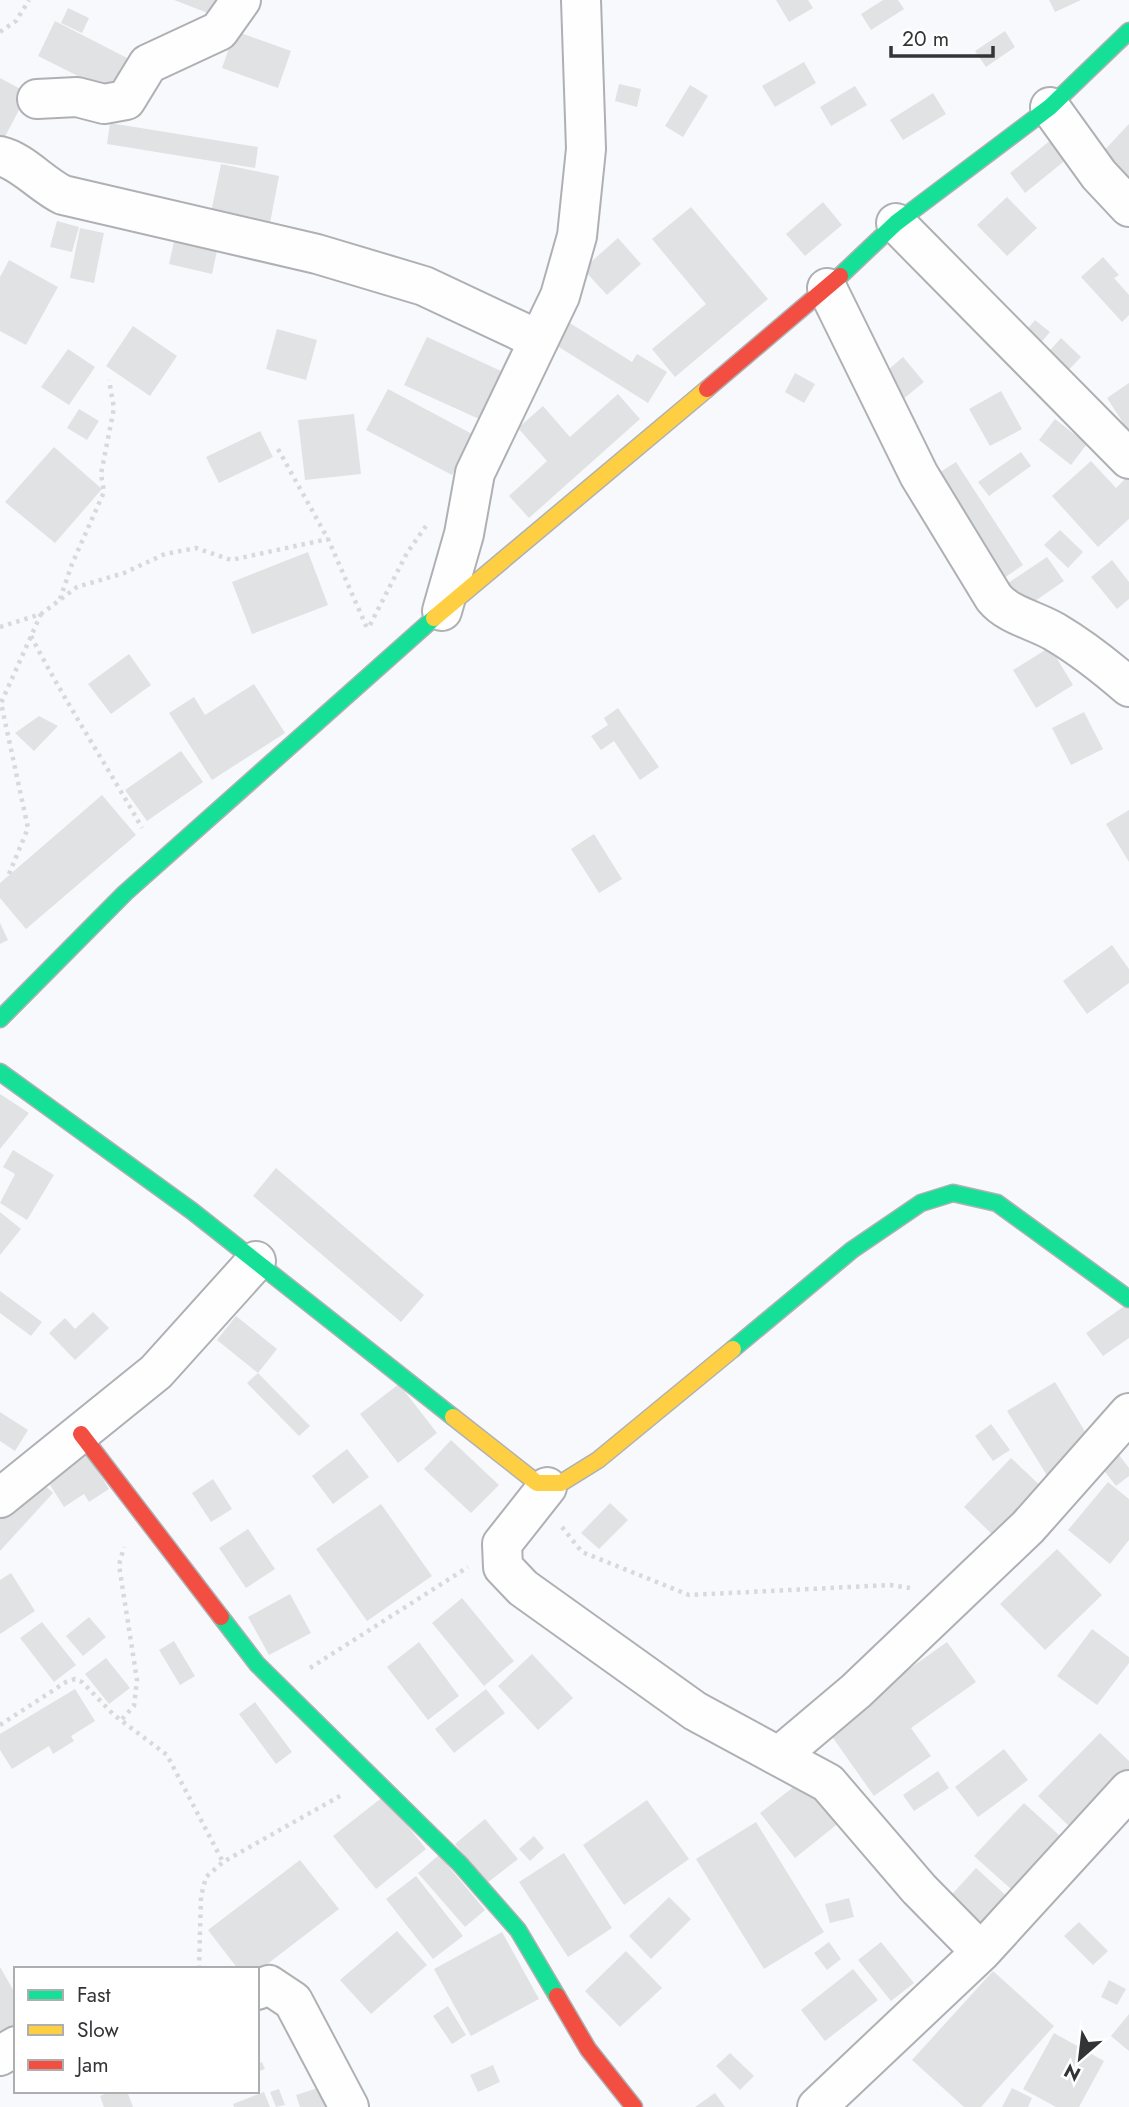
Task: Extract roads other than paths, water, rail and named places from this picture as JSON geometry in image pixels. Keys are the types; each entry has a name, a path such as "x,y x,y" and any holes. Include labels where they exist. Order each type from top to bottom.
{"street":[{"path":"37,99 77,97 104,104 126,100 148,64 219,31 241,0"},
{"path":"442,611 464,534 475,473 560,296 577,236 586,149 581,0"},
{"path":"0,1019 161,861 442,611 827,288 896,223 1050,107 1129,31"},
{"path":"1050,107 1099,175 1129,206"},
{"path":"0,156 11,160 43,186 63,195 317,254 411,282 539,340"},
{"path":"896,223 1129,459"},
{"path":"827,288 919,475 994,598 1007,609 1053,631 1104,665 1129,687"},
{"path":"0,1072 192,1211 537,1483 544,1493"},
{"path":"981,1952 919,1889 828,1783 695,1711 523,1588 503,1567 502,1544 544,1493 598,1460 852,1250 921,1203 953,1193 997,1203 1129,1299"},
{"path":"0,1498 156,1372 256,1261"},
{"path":"779,1756 856,1691 962,1587 1028,1527 1129,1413"},
{"path":"81,1434 257,1664 460,1864 519,1930 588,2049 634,2107"},
{"path":"817,2107 981,1952 1129,1790"},
{"path":"259,1989 270,1985 293,2001 349,2107"}]}
